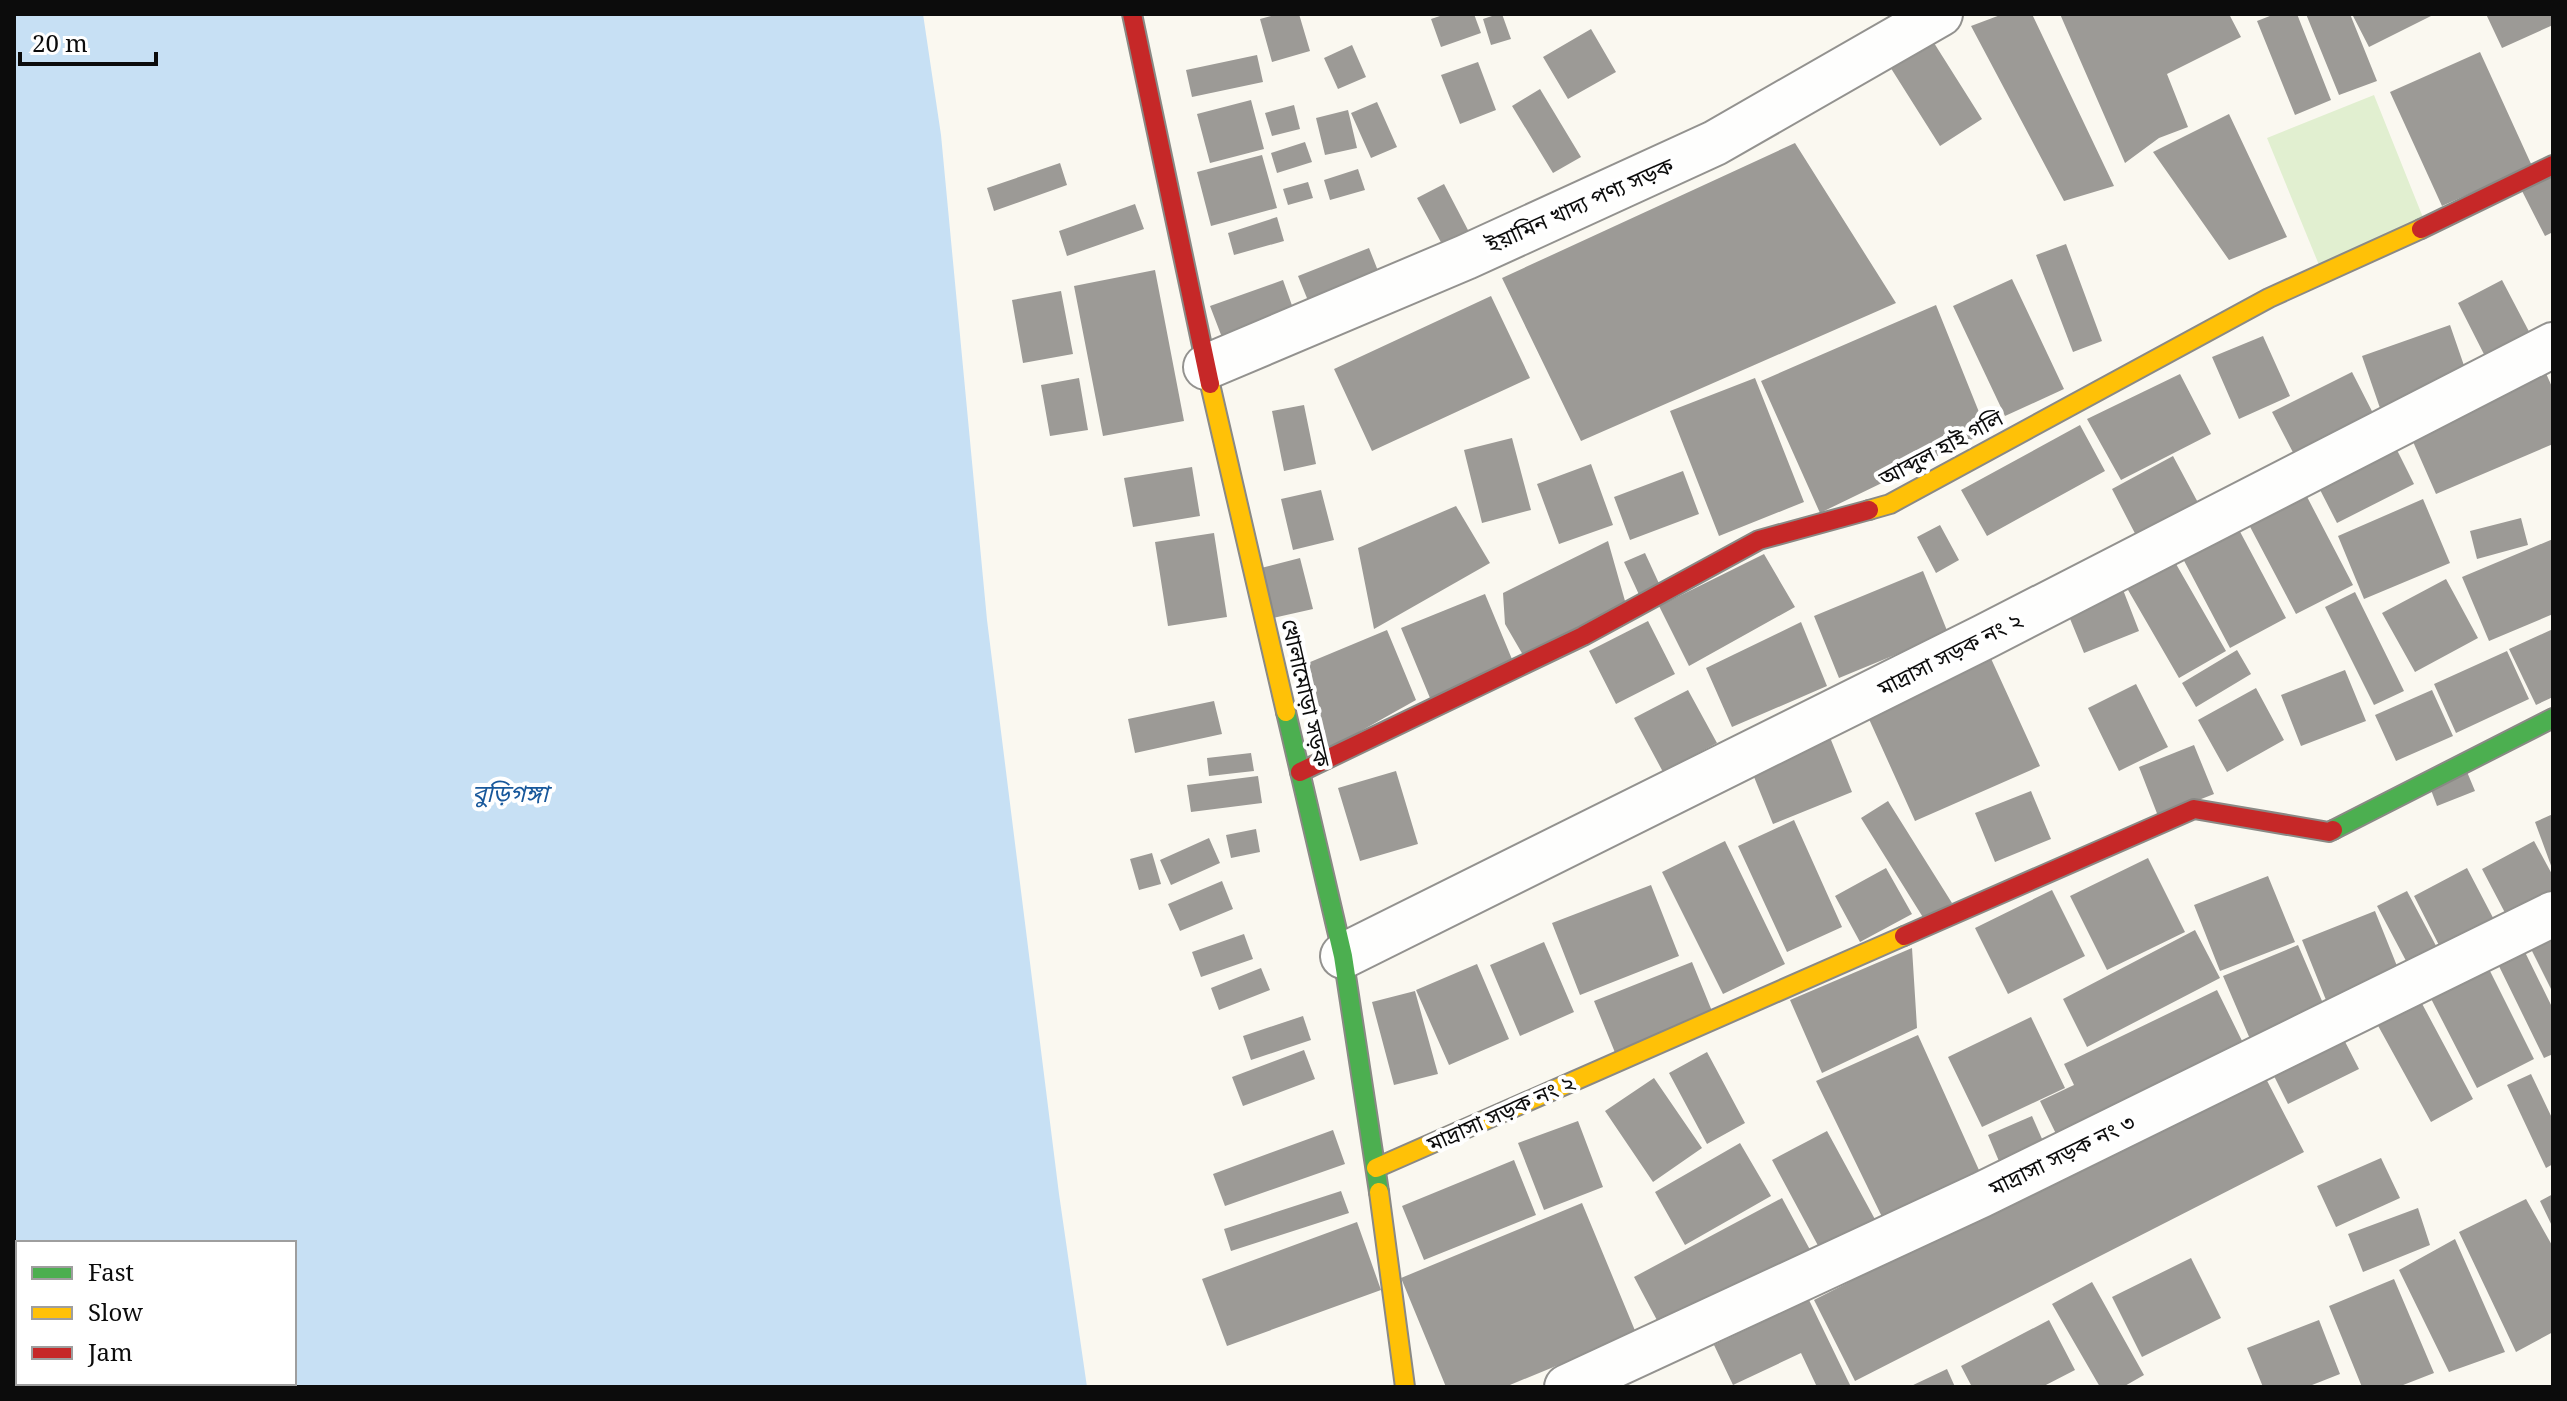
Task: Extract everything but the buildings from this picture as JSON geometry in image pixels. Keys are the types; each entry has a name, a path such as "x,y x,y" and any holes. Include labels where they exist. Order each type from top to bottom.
{"street":[{"name":"খোলামোড়া সড়ক","path":"1132,14 1206,367 1343,956 1376,1168 1405,1387"},
{"name":"ইয়ামিন খাদ্য পণ্য সড়ক","path":"1206,367 1466,257 1715,143 1940,14"},
{"name":"আব্দুল হাই গলি","path":"1300,772 1583,636 1759,540 1890,504 2269,298 2553,165"},
{"name":"মাদ্রাসা সড়ক নং ২","path":"1343,956 1984,637 2553,345"},
{"name":"মাদ্রাসা সড়ক নং ২","path":"1376,1168 2194,809 2329,832 2553,718"},
{"name":"মাদ্রাসা সড়ক নং ৩","path":"1567,1387 1981,1195 2553,914"}],"green space":[{"path":"2374,95 2424,220 2319,265 2267,138"}],"water":[{"name":"বুড়িগঙ্গা","path":"14,14 923,14 941,135 987,620 1059,1194 1087,1387 14,1387"}],"traffic: fast":[{"path":"1286,712 1343,956 1379,1192"},
{"path":"2333,830 2553,718"}],"traffic: slow":[{"path":"1869,510 1890,504 2269,298 2421,229"},
{"path":"1210,384 1286,712"},
{"path":"1376,1168 1904,936"},
{"path":"1379,1192 1405,1387"}],"traffic: jam":[{"path":"1132,14 1210,384"},
{"path":"2421,229 2553,165"},
{"path":"1300,772 1583,636 1759,540 1869,510"},
{"path":"1904,936 2194,809 2329,832 2333,830"}]}
